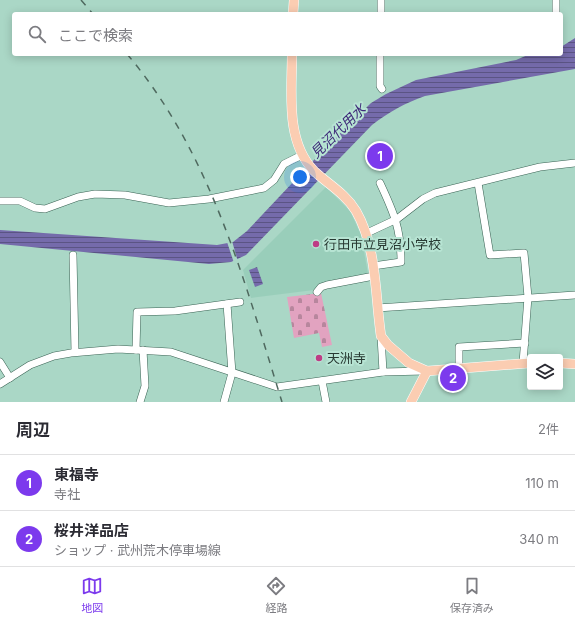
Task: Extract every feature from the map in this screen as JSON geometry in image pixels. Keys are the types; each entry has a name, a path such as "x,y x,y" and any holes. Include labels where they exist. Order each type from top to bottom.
{"main road":[{"path":"294,0 294,12"},
{"path":"292,56 293,127 305,158 356,210 367,233 373,266 381,336 388,345 409,363 427,371 527,363"},
{"path":"563,364 575,364"},
{"path":"411,402 427,371"}],"street":[{"path":"381,0 381,12"},
{"path":"556,0 556,12"},
{"path":"380,56 380,86 382,89"},
{"path":"0,201 20,201 35,208 45,209 78,197 95,194 125,195 165,203 214,198 267,186 277,176 284,164 305,158"},
{"path":"367,233 397,219 423,199 435,193 540,167 575,163"},
{"path":"373,266 401,262 401,242 397,219 380,183"},
{"path":"478,183 490,255 524,253 528,297 525,343 527,363"},
{"path":"74,255 75,352"},
{"path":"317,292 321,287 374,276"},
{"path":"377,308 575,295"},
{"path":"140,402 145,386 139,350 137,312 175,311 240,302"},
{"path":"224,402 232,373 227,304"},
{"path":"381,336 383,372"},
{"path":"459,369 459,347 525,343"},
{"path":"0,384 37,362 58,355 75,352 118,349 171,352 278,387 322,382 383,372 427,371"},
{"path":"0,362 10,378"},
{"path":"322,382 326,402"}],"shaded area":[{"path":"575,38 575,69 425,96 397,108 372,125 246,255 231,262 209,264 0,244 0,230 217,245 233,242 247,231 329,144 371,103 386,94 416,80 516,60 525,56 563,56 563,46"},
{"name":"行田市立見沼小学校","path":"326,187 350,211 361,235 368,274 314,290 251,298 243,270"},
{"path":"257,267 263,284 255,287 249,270"}],"green space":[{"path":"321,293 332,345 322,347 319,333 294,338 287,297"}],"pier":[{"path":"232,241 238,262 234,263 227,242"}],"railway":[{"path":"81,0 91,12"},
{"path":"129,56 156,92 181,133 203,175 222,219 238,264 254,310 282,402"}],"place":[{"name":"東福寺","path":"380,156"},
{"name":"行田市立見沼小学校","path":"316,244"},
{"name":"天洲寺","path":"319,358"},
{"name":"桜井洋品店","path":"453,378"}],"water label":[{"name":"見沼代用水","path":"338,131"}]}
